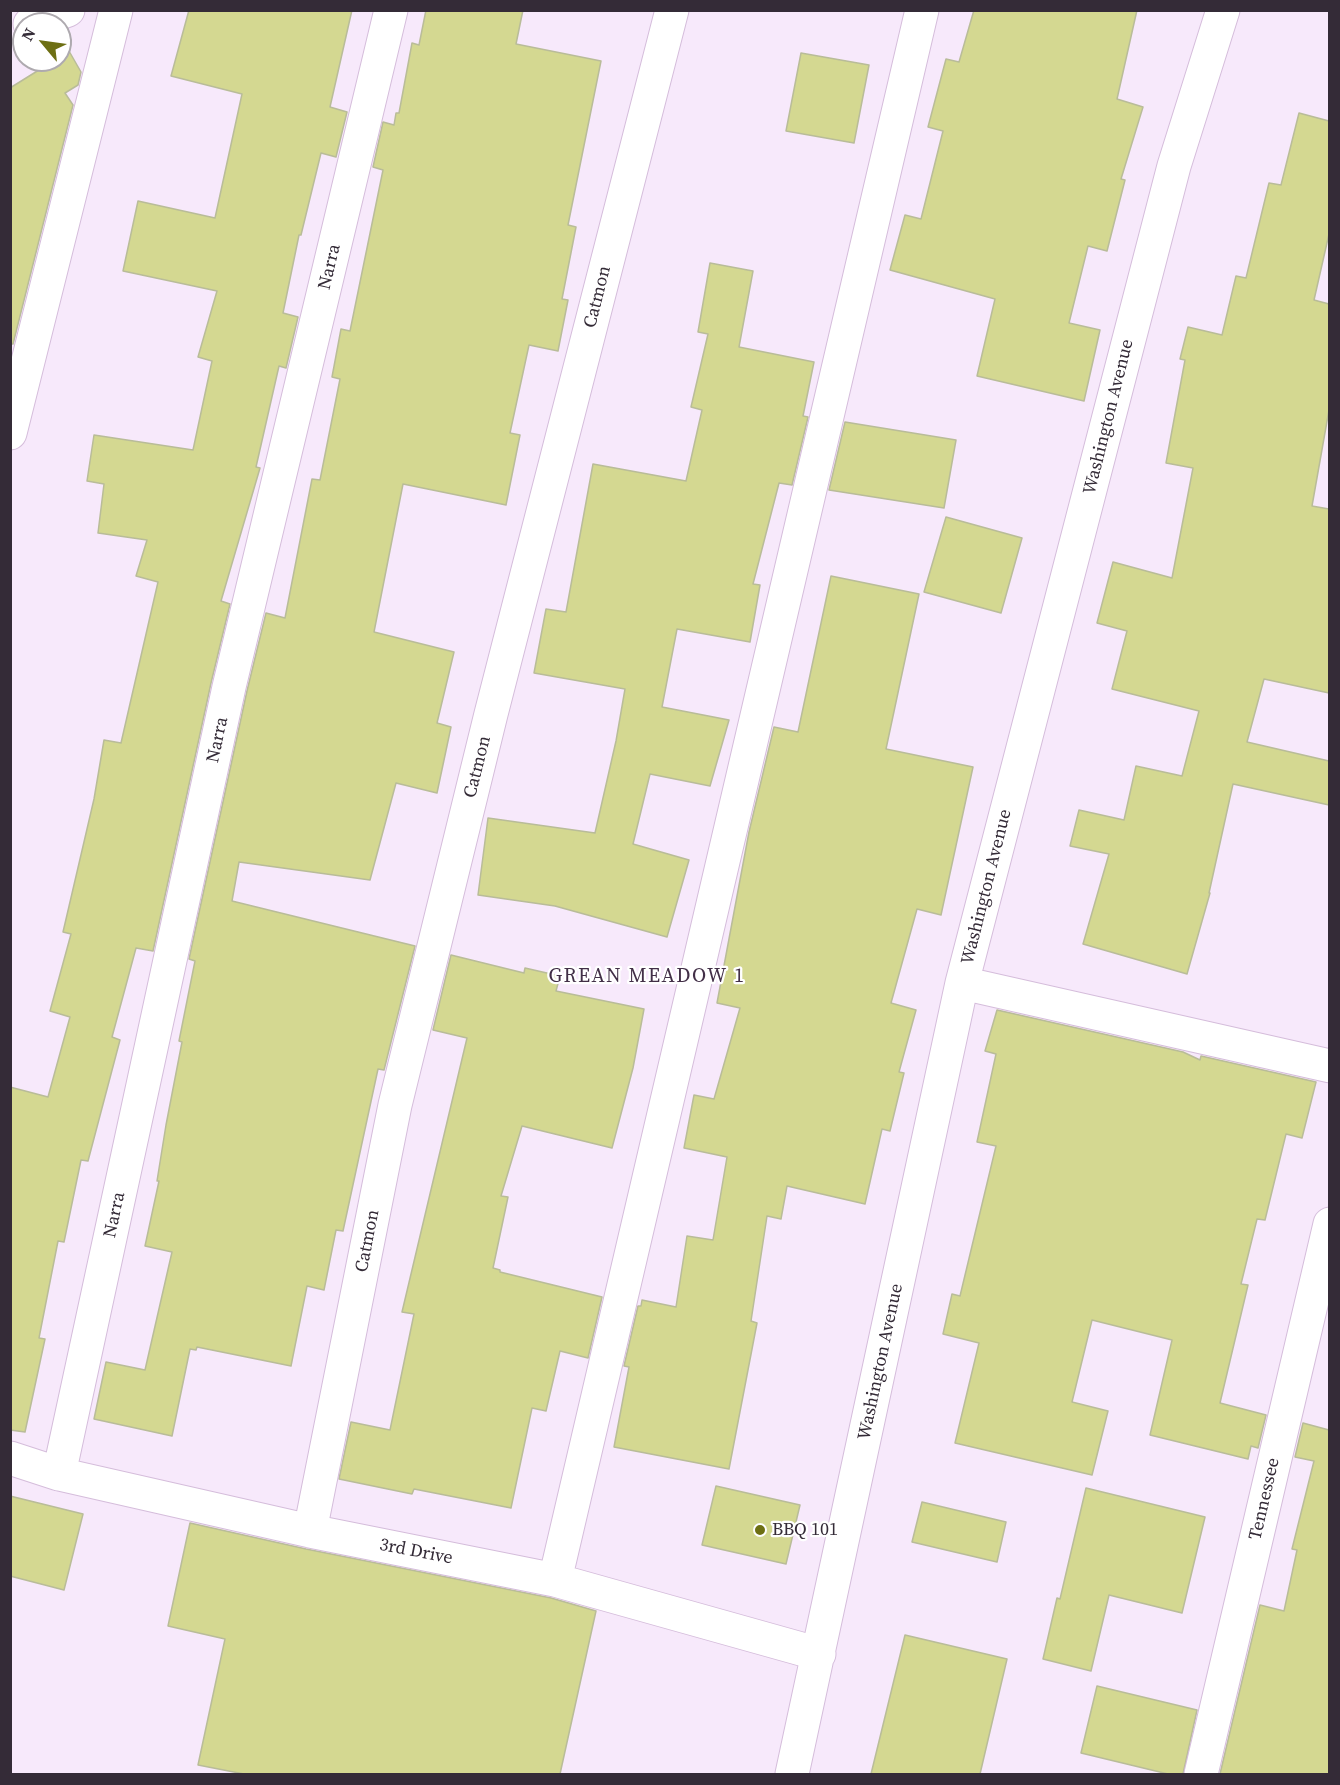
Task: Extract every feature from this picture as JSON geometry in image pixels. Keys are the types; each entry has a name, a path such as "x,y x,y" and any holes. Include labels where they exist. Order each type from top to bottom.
{"street":[{"path":"10,433 116,10"},
{"name":"Narra","path":"59,1473 229,687 391,10"},
{"name":"Catmon","path":"310,1531 395,1105 491,714 672,10"},
{"path":"555,1580 922,10"},
{"name":"Washington Avenue","path":"792,1774 962,984 1173,166 1223,10"},
{"path":"962,984 1329,1066"},
{"name":"Tennessee","path":"1201,1774 1329,1224"},
{"name":"3rd Drive","path":"10,1458 59,1473 310,1531 555,1580 819,1654"}],"building":[{"path":"189,10 352,10 330,107 347,112 336,157 321,153 301,235 299,235 283,313 298,317 286,368 279,366 256,467 260,468 221,601 230,604 153,951 136,948 112,1037 120,1040 88,1161 81,1160 64,1242 58,1241 39,1338 45,1339 25,1432 10,1430 10,1087 48,1097 70,1017 50,1011 71,934 63,932 94,799 104,740 121,743 158,582 136,576 147,540 98,533 104,484 87,481 94,435 193,450 212,361 198,357 217,291 123,271 138,201 215,218 242,94 171,76"},
{"path":"426,10 523,10 516,44 601,61 568,225 576,227 562,299 568,300 558,351 529,345 510,433 520,435 506,505 403,484 374,632 454,652 437,723 451,727 437,793 396,783 370,880 239,862 232,901 415,946 384,1070 378,1069 343,1231 336,1230 324,1290 307,1286 291,1366 197,1347 196,1350 190,1349 172,1436 94,1419 106,1362 145,1370 172,1252 145,1246 159,1181 157,1181 166,1125 182,1042 179,1041 195,961 189,959 266,613 285,618 312,479 320,480 340,379 332,377 341,329 350,331 383,170 373,167 383,122 394,125 396,113 399,113 412,43 419,45"},
{"path":"974,10 1137,10 1117,99 1143,107 1121,179 1125,180 1107,251 1088,246 1069,323 1100,330 1084,401 977,376 995,299 890,270 905,215 921,219 943,131 928,127 946,59 959,62"},
{"path":"801,53 869,65 854,143 786,131"},
{"path":"72,56 81,72 78,85 65,93 73,105 13,344 10,344 10,88 36,72 72,72"},
{"path":"1299,113 1329,121 1329,234 1314,300 1329,304 1329,410 1312,506 1329,509 1329,693 1264,679 1247,742 1329,761 1329,805 1233,784 1210,893 1187,974 1083,944 1109,854 1070,846 1079,810 1124,820 1136,766 1182,776 1199,711 1112,689 1127,631 1097,623 1113,562 1172,578 1193,468 1166,463 1185,360 1180,359 1188,327 1222,335 1236,276 1246,278 1269,183 1281,185"},
{"path":"710,263 753,271 739,347 814,362 803,416 808,417 792,485 779,483 753,584 760,585 750,642 677,629 662,707 729,720 710,786 650,774 633,844 689,860 667,937 555,906 478,895 488,818 595,833 625,689 534,673 546,609 566,612 593,464 686,481 702,410 691,407 708,334 698,332"},
{"path":"845,422 956,440 944,508 829,490"},
{"path":"946,517 1022,538 1001,613 924,592"},
{"path":"831,576 919,594 886,749 973,767 941,915 917,909 891,1003 916,1010 899,1072 904,1073 890,1131 882,1129 865,1204 787,1186 781,1219 767,1216 751,1321 757,1323 729,1469 614,1447 629,1367 624,1366 638,1306 641,1306 642,1300 676,1307 687,1236 713,1240 727,1157 684,1148 694,1095 714,1099 740,1008 717,1003 749,832 774,727 798,732"},
{"path":"451,955 524,973 525,968 560,976 556,991 644,1009 633,1068 612,1148 522,1126 501,1196 508,1197 493,1268 500,1272 602,1297 588,1358 560,1351 546,1411 532,1408 511,1508 414,1489 412,1494 339,1479 351,1422 390,1430 414,1314 402,1312 467,1038 433,1030"},
{"path":"997,1010 1183,1052 1200,1060 1201,1056 1316,1082 1302,1138 1286,1134 1265,1220 1257,1219 1241,1284 1248,1285 1220,1403 1266,1415 1258,1448 1251,1446 1248,1459 1150,1435 1172,1340 1092,1320 1072,1402 1108,1411 1092,1475 955,1443 979,1343 943,1334 952,1294 960,1296 996,1146 977,1142 996,1054 985,1051"},
{"path":"1303,1423 1329,1430 1329,1774 1220,1774 1260,1605 1284,1611 1297,1550 1292,1549 1314,1461 1295,1457"},
{"path":"716,1486 800,1505 786,1564 702,1545"},
{"path":"1086,1488 1205,1517 1182,1613 1109,1595 1091,1671 1043,1659 1057,1598 1060,1599"},
{"path":"10,1496 83,1514 64,1590 10,1576"},
{"path":"922,1502 1006,1522 997,1562 912,1542"},
{"path":"190,1523 306,1549 551,1598 596,1611 560,1774 244,1774 198,1765 225,1639 168,1626"},
{"path":"905,1635 1007,1659 980,1774 871,1774"},
{"path":"1097,1686 1197,1710 1183,1774 1168,1774 1081,1753"}],"place":[{"name":"BBQ 101","path":"760,1530"}],"district":[{"name":"GREAN MEADOW 1","path":"647,977"}]}
